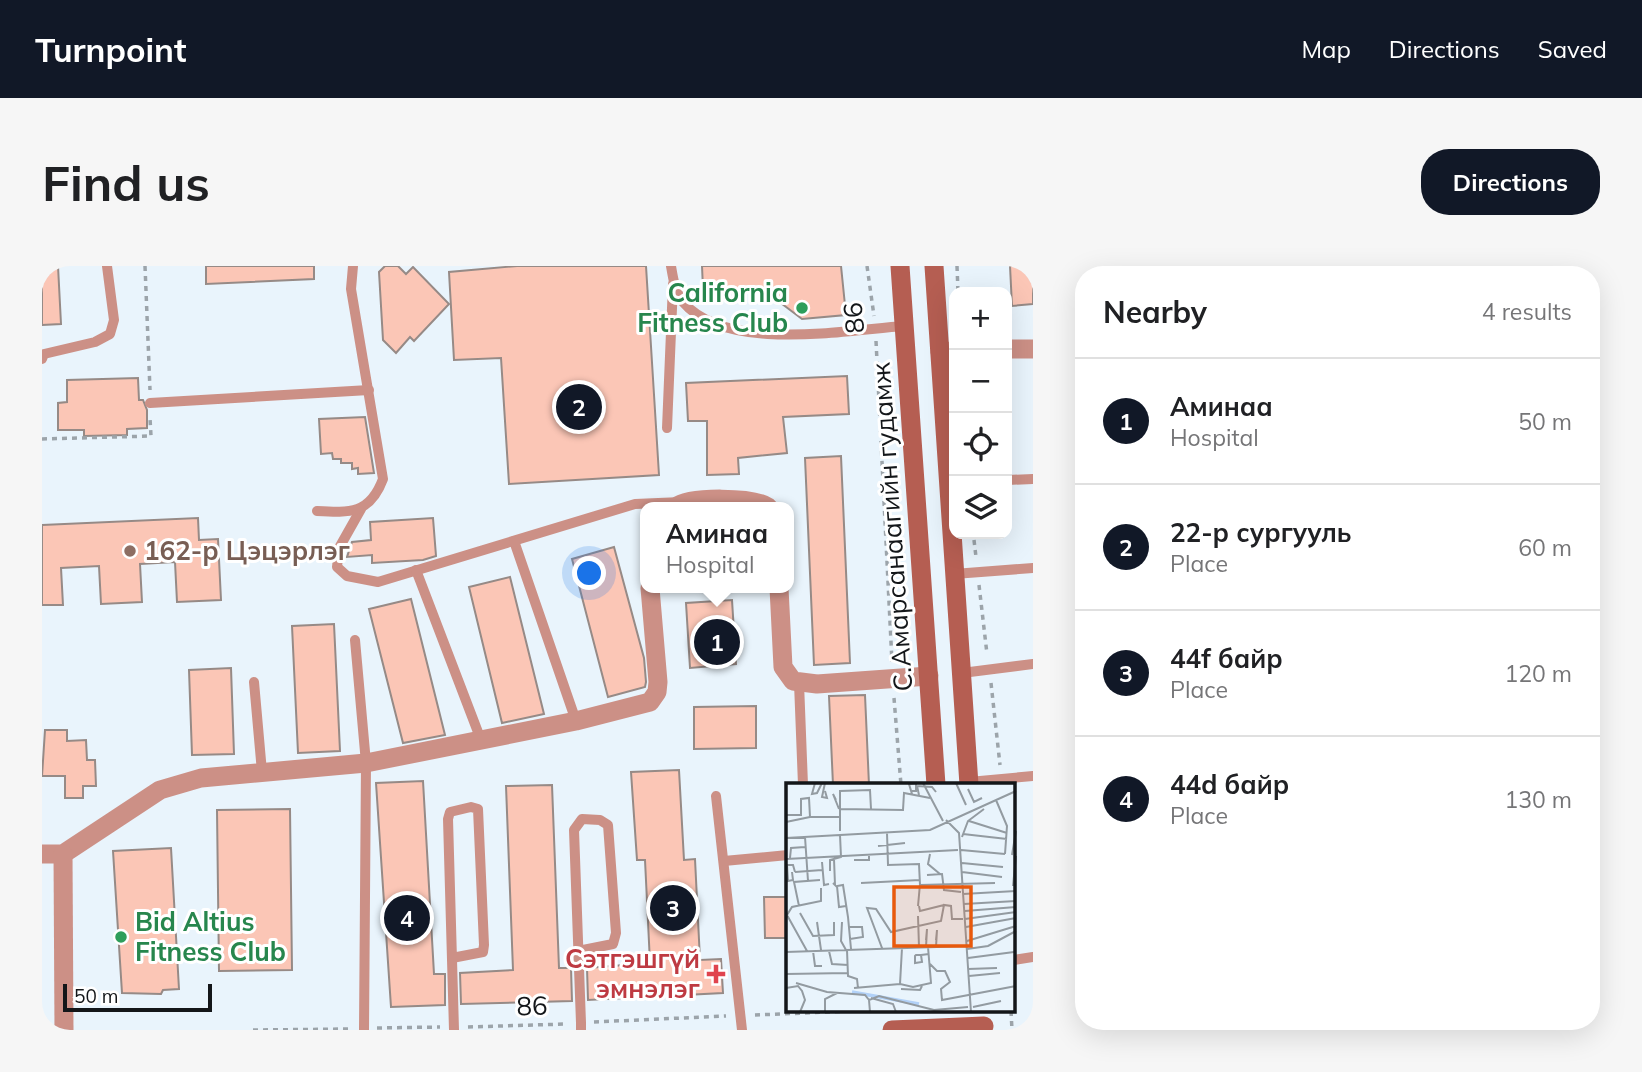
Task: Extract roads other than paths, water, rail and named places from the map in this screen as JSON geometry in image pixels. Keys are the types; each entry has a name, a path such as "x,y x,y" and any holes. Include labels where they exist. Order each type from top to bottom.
{"main road":[{"name":"С.Амарсанаагийн гудамж","path":"900,266 936,783"},
{"path":"934,266 947,351 951,476"},
{"path":"953,539 969,783"},
{"path":"929,676 962,673"},
{"path":"892,1030 984,1022"}],"street":[{"path":"1012,349 1033,349"},
{"path":"717,502 757,502"},
{"path":"42,854 63,853 160,790 201,778 366,763 643,706 654,698 658,682 650,593"},
{"path":"779,593 783,667 788,678 799,683 929,676"},
{"path":"63,853 64,1030"}],"lane":[{"path":"42,359 44,354 94,342 110,334 114,320 107,266"},
{"path":"317,511 344,513 361,509 376,498 383,480 351,289 353,266"},
{"path":"667,428 673,283 671,266"},
{"path":"673,283 683,302 704,317 755,332 792,337 904,326"},
{"path":"150,403 369,390"},
{"path":"1012,480 1033,479"},
{"path":"361,509 339,548 337,567 347,576 378,582 640,504"},
{"path":"514,541 576,721"},
{"path":"954,574 1033,568"},
{"path":"416,570 481,740"},
{"path":"355,640 366,763 364,1029"},
{"path":"962,673 1033,664"},
{"path":"254,682 262,772"},
{"path":"799,683 803,783"},
{"path":"969,783 1033,776"},
{"path":"716,796 742,1030"},
{"path":"452,958 478,956 483,953 478,809 471,807 450,812 448,819 454,1029"},
{"path":"578,951 613,944 616,933 608,825 600,820 582,819 574,830 578,951 581,1026"},
{"path":"724,862 786,855"}],"place":[{"name":"California Fitness Club","path":"802,308"},
{"name":"22-р сургууль","path":"579,407"},
{"name":"162-р Цэцэрлэг","path":"130,551"},
{"name":"Аминаа","path":"717,642"},
{"name":"44f байр","path":"673,908"},
{"name":"44d байр","path":"407,918"},
{"name":"Bid Altius Fitness Club","path":"121,937"},
{"name":"Сэтгэшгүй эмнэлэг","path":"716,974"}]}
